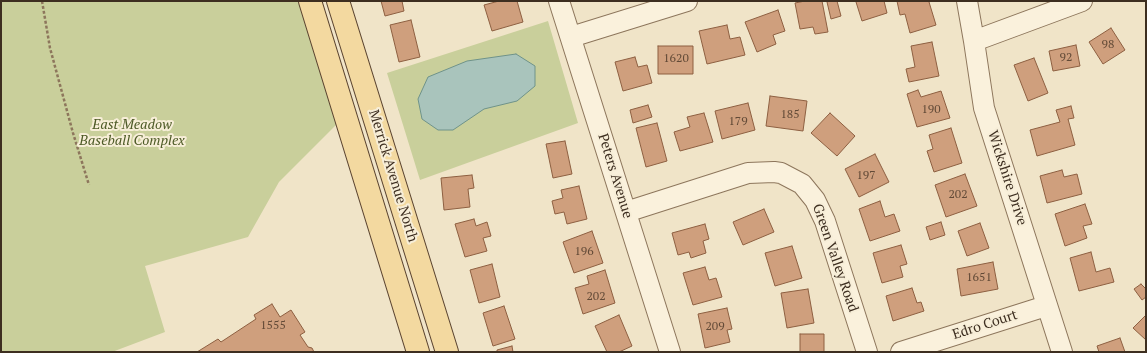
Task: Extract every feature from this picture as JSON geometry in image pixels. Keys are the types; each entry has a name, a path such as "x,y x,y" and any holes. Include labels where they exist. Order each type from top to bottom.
{"main road":[{"name":"Merrick Avenue North","path":"310,1 418,352"},
{"name":"Merrick Avenue North","path":"338,1 447,352"}],"street":[{"name":"Peters Avenue","path":"559,1 670,352"},
{"path":"571,38 687,1"},
{"name":"Wickshire Drive","path":"967,1 984,108 1046,306 1062,352"},
{"path":"974,41 1082,1"},
{"name":"Green Valley Road","path":"626,212 748,173 781,173 802,184 815,200 825,221 867,352"},
{"name":"Edro Court","path":"901,352 1046,306"}],"path":[{"path":"42,1 50,48 89,185"}],"green space":[{"name":"East Meadow Baseball Complex","path":"1,1 299,1 337,124 279,182 248,237 145,266 165,332 112,352 1,352"},
{"path":"548,21 578,123 420,180 387,73"}],"water":[{"path":"516,54 535,66 535,86 517,101 484,109 453,130 438,130 422,119 418,99 428,77 467,61"}],"building":[{"path":"381,1 402,1 404,11 385,16"},
{"path":"499,1 517,1 523,22 492,31 484,5"},
{"path":"805,1 822,1 828,32 815,34 813,27 800,29 795,3"},
{"path":"837,1 841,16 831,19 827,2"},
{"path":"884,1 887,13 862,21 856,2"},
{"path":"897,1 931,1 929,2 936,25 910,33 905,14 900,15"},
{"path":"778,10 785,31 773,35 776,44 757,52 745,22"},
{"path":"411,20 420,57 399,62 390,25"},
{"path":"727,25 730,39 740,37 745,55 707,64 699,31"},
{"path":"1111,28 1125,50 1103,64 1089,42"},
{"path":"932,42 939,76 909,82 906,69 915,67 911,46"},
{"path":"1076,45 1080,66 1053,71 1049,51"},
{"path":"658,46 693,46 693,74 658,74"},
{"path":"635,57 638,67 647,65 652,83 623,91 615,62"},
{"path":"1034,58 1048,93 1028,101 1014,65"},
{"path":"918,90 921,97 941,91 950,118 917,127 907,94"},
{"path":"770,96 807,101 803,131 766,126"},
{"path":"748,103 755,130 722,139 715,111"},
{"path":"648,105 652,117 633,123 630,110"},
{"path":"1071,106 1074,118 1068,119 1075,145 1037,156 1030,130 1060,122 1056,110"},
{"path":"704,113 713,142 680,151 674,132 690,127 687,117"},
{"path":"830,113 855,136 837,156 811,133"},
{"path":"657,123 667,161 646,167 636,128"},
{"path":"951,128 962,163 934,172 927,151 933,149 929,135"},
{"path":"565,141 572,174 553,178 546,144"},
{"path":"875,154 889,182 859,197 845,169"},
{"path":"1062,170 1064,177 1077,174 1082,194 1047,203 1040,176"},
{"path":"965,174 977,206 946,217 935,185"},
{"path":"472,175 474,188 468,189 470,207 444,210 441,178"},
{"path":"579,186 587,219 567,224 564,212 555,214 552,201 563,198 561,190"},
{"path":"880,201 885,217 894,214 900,231 870,241 859,209"},
{"path":"1085,204 1092,224 1083,226 1087,238 1065,246 1055,214"},
{"path":"764,209 774,232 743,245 733,222"},
{"path":"474,219 476,226 487,222 491,236 483,238 487,251 465,257 455,224"},
{"path":"941,222 945,235 930,240 926,227"},
{"path":"980,223 989,248 967,256 958,231"},
{"path":"705,224 709,239 703,241 706,253 691,258 689,252 678,255 672,233"},
{"path":"592,231 603,263 574,273 563,242"},
{"path":"901,245 907,264 900,266 903,277 882,283 873,253"},
{"path":"792,246 802,278 775,286 765,253"},
{"path":"1091,252 1096,272 1110,268 1114,282 1079,291 1070,258"},
{"path":"993,262 998,289 961,296 957,269"},
{"path":"492,264 500,297 479,303 470,270"},
{"path":"705,267 709,280 716,278 722,297 693,305 683,273"},
{"path":"605,270 615,303 583,314 575,288 589,284 587,276"},
{"path":"1141,284 1145,288 1146,287 1146,297 1142,300 1134,289"},
{"path":"912,288 917,303 921,302 924,311 893,321 886,296"},
{"path":"808,289 814,323 787,328 781,293"},
{"path":"272,304 280,317 291,310 305,332 300,335 308,347 312,348 314,352 197,352 218,339 221,342 256,319 254,315"},
{"path":"504,306 515,339 493,346 483,313"},
{"path":"727,308 732,329 727,330 730,342 705,348 698,314"},
{"path":"619,315 632,346 619,352 607,352 595,326"},
{"path":"1146,315 1146,340 1133,328"},
{"path":"800,334 824,334 824,352 800,352"},
{"path":"1120,338 1125,352 1099,352 1097,346"},
{"path":"512,346 513,352 497,352 497,350"}]}
